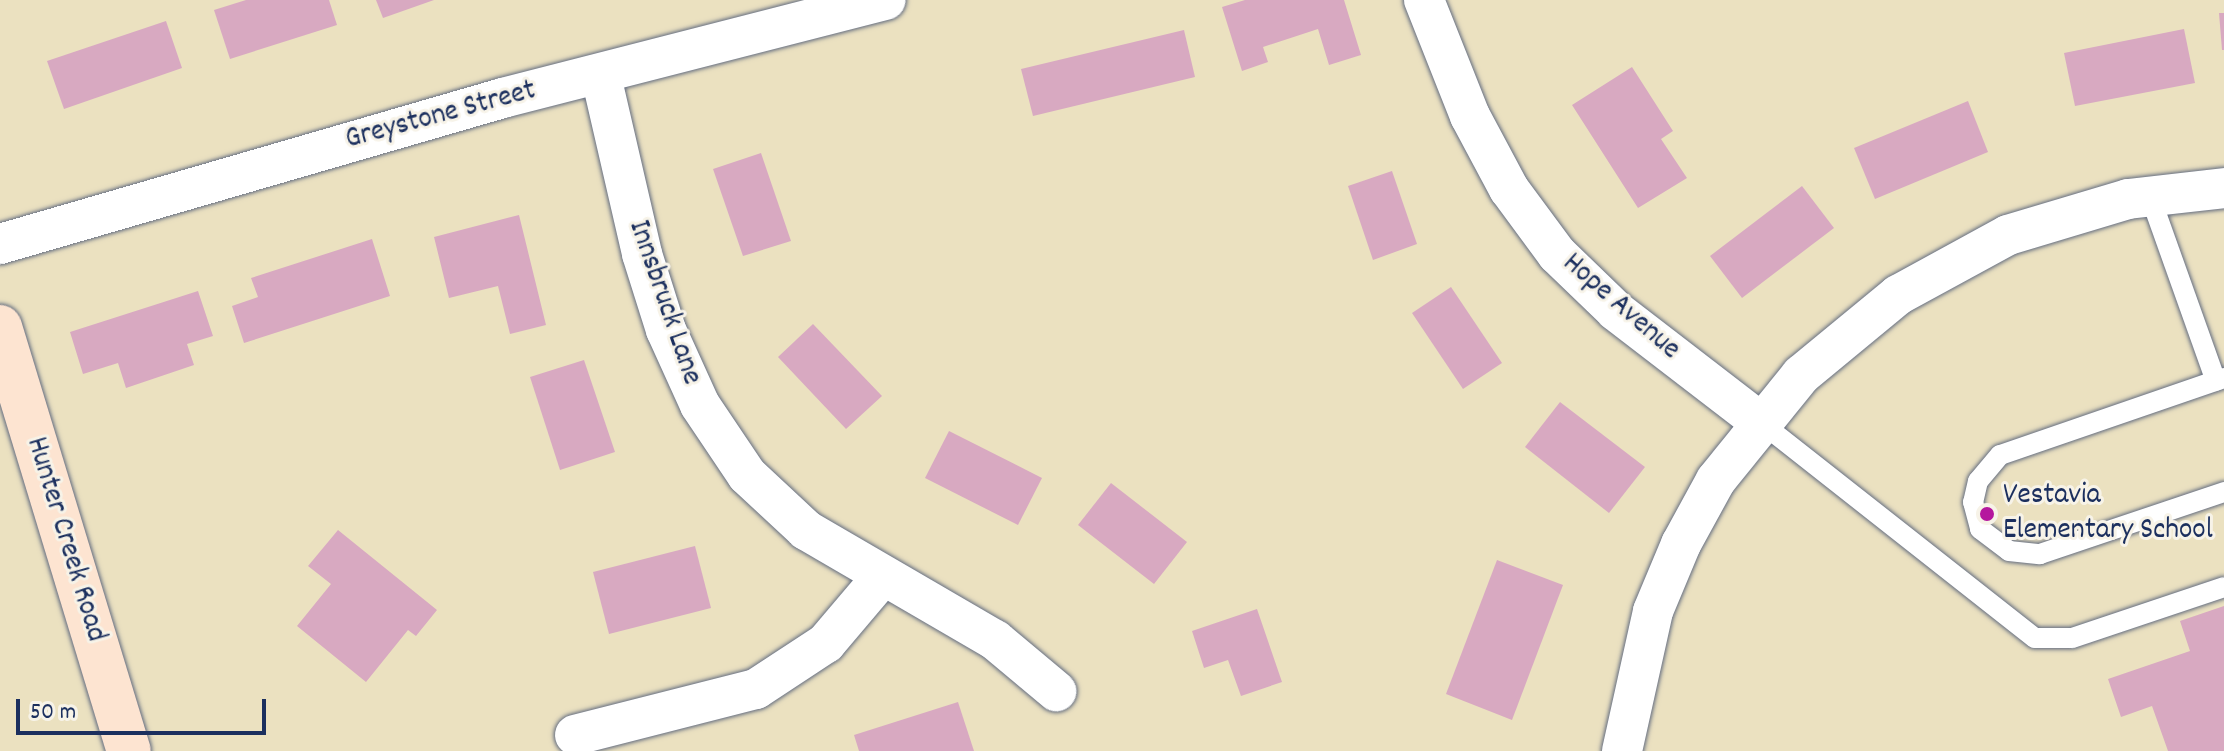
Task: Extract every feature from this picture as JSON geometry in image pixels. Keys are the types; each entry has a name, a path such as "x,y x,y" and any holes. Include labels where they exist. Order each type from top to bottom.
{"main road":[{"name":"Hunter Creek Road","path":"0,327 129,751"}],"street":[{"name":"Greystone Street","path":"0,244 503,98 601,76 886,0"},
{"name":"Hope Avenue","path":"1424,0 1470,116 1509,189 1557,254 1616,311 1759,421"},
{"name":"Innsbruck Lane","path":"601,76 642,254 666,330 700,405 747,475 775,505 840,554 995,640 1056,691"},
{"path":"1622,751 1633,682 1675,557 1716,480 1759,421 1847,332 1951,262 2067,214 2150,196 2224,188"},
{"path":"575,735 756,689 826,643 882,577"}],"lane":[{"path":"2150,196 2220,380 2000,455 1978,481 1973,502 1980,529 2009,551 2040,554 2224,492"},
{"path":"1759,421 2035,638 2072,638 2224,587"}],"building":[{"path":"246,0 329,0 337,25 230,59 214,10"},
{"path":"376,0 434,0 383,18"},
{"path":"1245,0 1344,0 1361,55 1329,65 1318,29 1263,47 1268,62 1242,71 1222,7"},
{"path":"2219,13 2224,13 2224,50 2222,50"},
{"path":"166,21 182,68 64,109 47,61"},
{"path":"2184,29 2195,83 2075,106 2064,53"},
{"path":"1184,30 1195,77 1033,116 1021,69"},
{"path":"1632,67 1673,131 1661,139 1687,178 1638,208 1572,105"},
{"path":"1968,101 1988,152 1875,199 1854,148"},
{"path":"761,153 791,241 743,256 713,169"},
{"path":"1392,171 1417,244 1373,260 1348,186"},
{"path":"1802,186 1834,228 1742,298 1710,256"},
{"path":"519,215 546,325 510,334 498,286 449,298 434,237"},
{"path":"372,239 390,296 244,343 232,306 258,297 251,278"},
{"path":"1451,287 1502,363 1463,389 1412,313"},
{"path":"198,291 213,336 187,344 194,365 126,388 118,363 83,374 70,332"},
{"path":"813,324 882,396 846,429 778,357"},
{"path":"584,360 615,452 560,470 530,377"},
{"path":"1560,402 1645,467 1609,513 1525,447"},
{"path":"949,431 1042,478 1018,525 925,478"},
{"path":"1111,483 1187,542 1154,584 1078,525"},
{"path":"338,530 437,610 416,636 408,630 366,682 297,626 331,584 308,566"},
{"path":"695,546 711,608 609,634 593,572"},
{"path":"1497,560 1563,585 1512,720 1446,694"},
{"path":"2224,606 2224,751 2168,751 2152,706 2121,717 2108,679 2190,651 2180,621"},
{"path":"1257,609 1282,682 1241,696 1228,660 1204,668 1192,631"},
{"path":"958,702 974,751 859,751 854,735"}],"place":[{"name":"Vestavia Elementary School","path":"1987,514"}]}
